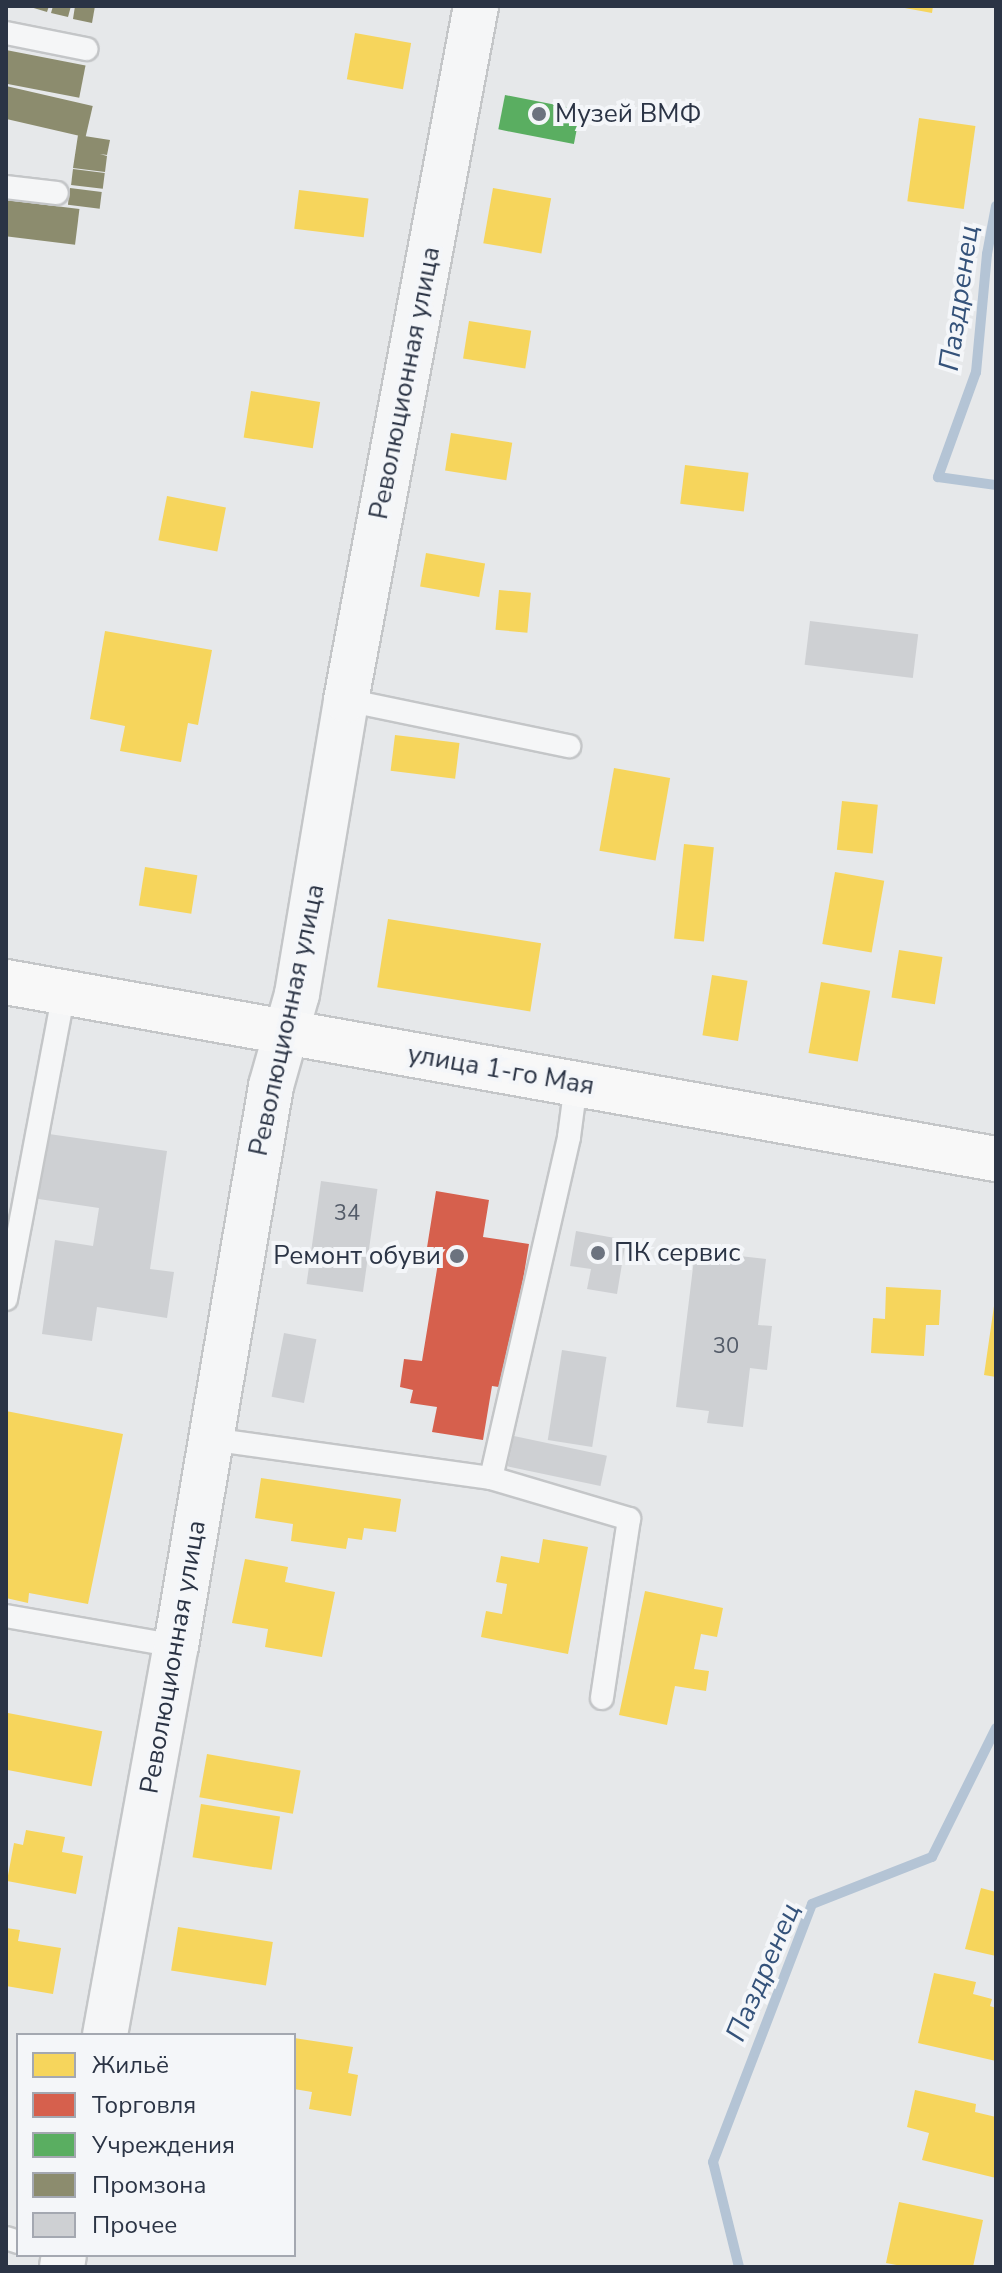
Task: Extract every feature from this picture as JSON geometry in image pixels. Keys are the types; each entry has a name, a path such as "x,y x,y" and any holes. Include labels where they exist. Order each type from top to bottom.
{"main road":[{"name":"улица 1-го Мая","path":"6,982 996,1159"}],"street":[{"name":"Революционная улица","path":"105,2033 176,1646 271,1086 297,994 346,700 476,6"}],"lane":[{"path":"6,33 86,49"},
{"path":"6,187 57,193"},
{"path":"346,700 569,746"},
{"path":"6,1299 64,992"},
{"path":"491,1478 569,1137 576,1084"},
{"path":"210,1439 491,1478 629,1519 602,1698"},
{"path":"6,1616 176,1646"}],"building: Жильё":[{"path":"894,6 933,6 932,13"},
{"path":"355,33 411,43 403,89 347,79"},
{"path":"919,118 975,126 964,209 907,201"},
{"path":"493,188 551,198 541,253 483,243"},
{"path":"299,190 368,199 364,237 294,229"},
{"path":"469,321 531,331 525,368 463,359"},
{"path":"251,391 320,402 313,448 244,437"},
{"path":"451,433 512,443 506,480 445,471"},
{"path":"685,465 749,473 744,512 680,504"},
{"path":"167,496 226,507 217,552 158,540"},
{"path":"426,553 485,563 479,597 420,586"},
{"path":"499,590 531,593 527,633 496,630"},
{"path":"105,631 212,650 198,725 188,723 181,762 120,751 125,726 90,719"},
{"path":"395,735 460,743 455,779 391,771"},
{"path":"614,768 670,778 656,861 599,851"},
{"path":"842,801 878,805 873,853 837,850"},
{"path":"684,844 714,847 704,942 674,938"},
{"path":"145,867 197,875 191,914 139,906"},
{"path":"835,872 884,881 872,953 822,944"},
{"path":"388,919 541,943 530,1011 377,987"},
{"path":"899,950 942,957 935,1004 891,997"},
{"path":"712,975 748,981 738,1041 702,1035"},
{"path":"821,982 870,991 858,1062 808,1053"},
{"path":"886,1287 941,1290 939,1325 926,1325 924,1356 871,1353 873,1318 885,1319"},
{"path":"996,1306 996,1377 984,1375"},
{"path":"6,1411 123,1434 88,1604 29,1593 28,1603 6,1598"},
{"path":"261,1478 401,1499 396,1532 364,1528 362,1540 348,1538 346,1549 291,1541 293,1524 255,1518"},
{"path":"543,1539 588,1547 568,1654 481,1637 486,1611 502,1614 507,1584 496,1582 501,1556 539,1563"},
{"path":"245,1559 288,1567 285,1582 335,1592 322,1657 265,1647 268,1629 232,1623"},
{"path":"645,1591 723,1608 717,1637 701,1634 694,1669 709,1671 706,1691 675,1686 667,1725 619,1715"},
{"path":"8,1713 102,1731 92,1786 6,1770"},
{"path":"207,1754 301,1770 293,1814 199,1797"},
{"path":"201,1804 280,1817 272,1870 193,1857"},
{"path":"26,1830 65,1837 62,1852 83,1856 76,1894 7,1881 14,1843 23,1845"},
{"path":"981,1888 996,1892 996,1956 965,1949"},
{"path":"178,1927 273,1942 266,1985 171,1970"},
{"path":"6,1928 20,1930 18,1941 61,1948 53,1994 6,1986"},
{"path":"934,1973 976,1982 973,1994 992,1999 990,2006 996,2008 996,2061 918,2043"},
{"path":"296,2038 353,2047 348,2073 358,2075 351,2116 309,2109 312,2092 296,2089"},
{"path":"915,2090 976,2104 975,2112 996,2117 996,2178 922,2160 929,2133 907,2127"},
{"path":"899,2202 983,2220 973,2267 907,2267 886,2263"}],"building: Торговля":[{"path":"436,1191 489,1200 483,1237 529,1244 505,1388 492,1386 483,1440 432,1432 437,1407 410,1403 413,1390 400,1387 404,1359 422,1361 438,1263 425,1260"}],"building: Учреждения":[{"path":"505,95 581,110 574,144 498,129"}],"building: Промзона":[{"path":"27,6 49,6 47,12"},
{"path":"53,6 71,6 68,17 51,13"},
{"path":"75,6 95,6 92,23 73,19"},
{"path":"6,50 86,65 79,98 6,84"},
{"path":"6,86 93,106 86,137 6,119"},
{"path":"78,135 110,140 107,155 100,154 107,156 105,172 73,168"},
{"path":"73,169 105,173 103,189 71,185"},
{"path":"70,188 102,192 100,209 68,205"},
{"path":"6,200 79,209 75,245 6,236"}],"building: Прочее":[{"path":"810,621 918,634 913,678 805,665"},
{"path":"42,1133 167,1151 150,1269 174,1272 167,1318 97,1307 92,1341 42,1334 55,1240 93,1246 99,1208 32,1198"},
{"path":"321,1181 377,1189 363,1292 307,1284"},
{"name":"ПК сервис","path":"576,1231 626,1240 617,1294 587,1289 591,1269 570,1266"},
{"path":"695,1251 766,1259 758,1325 772,1326 767,1370 750,1368 743,1427 707,1423 709,1411 676,1407"},
{"path":"284,1333 316,1339 304,1403 272,1397"},
{"path":"562,1350 606,1357 592,1447 548,1440"},
{"path":"514,1436 607,1456 600,1486 508,1466"}],"waterway":[{"name":"Паздренец","path":"996,206 987,254 976,372 938,477 996,485"},
{"name":"Паздренец","path":"739,2267 713,2162 812,1904 932,1857 996,1728"}],"place":[{"name":"Музей ВМФ","path":"539,114"},
{"name":"ПК сервис","path":"598,1253"},
{"name":"Ремонт обуви","path":"457,1256"}]}
